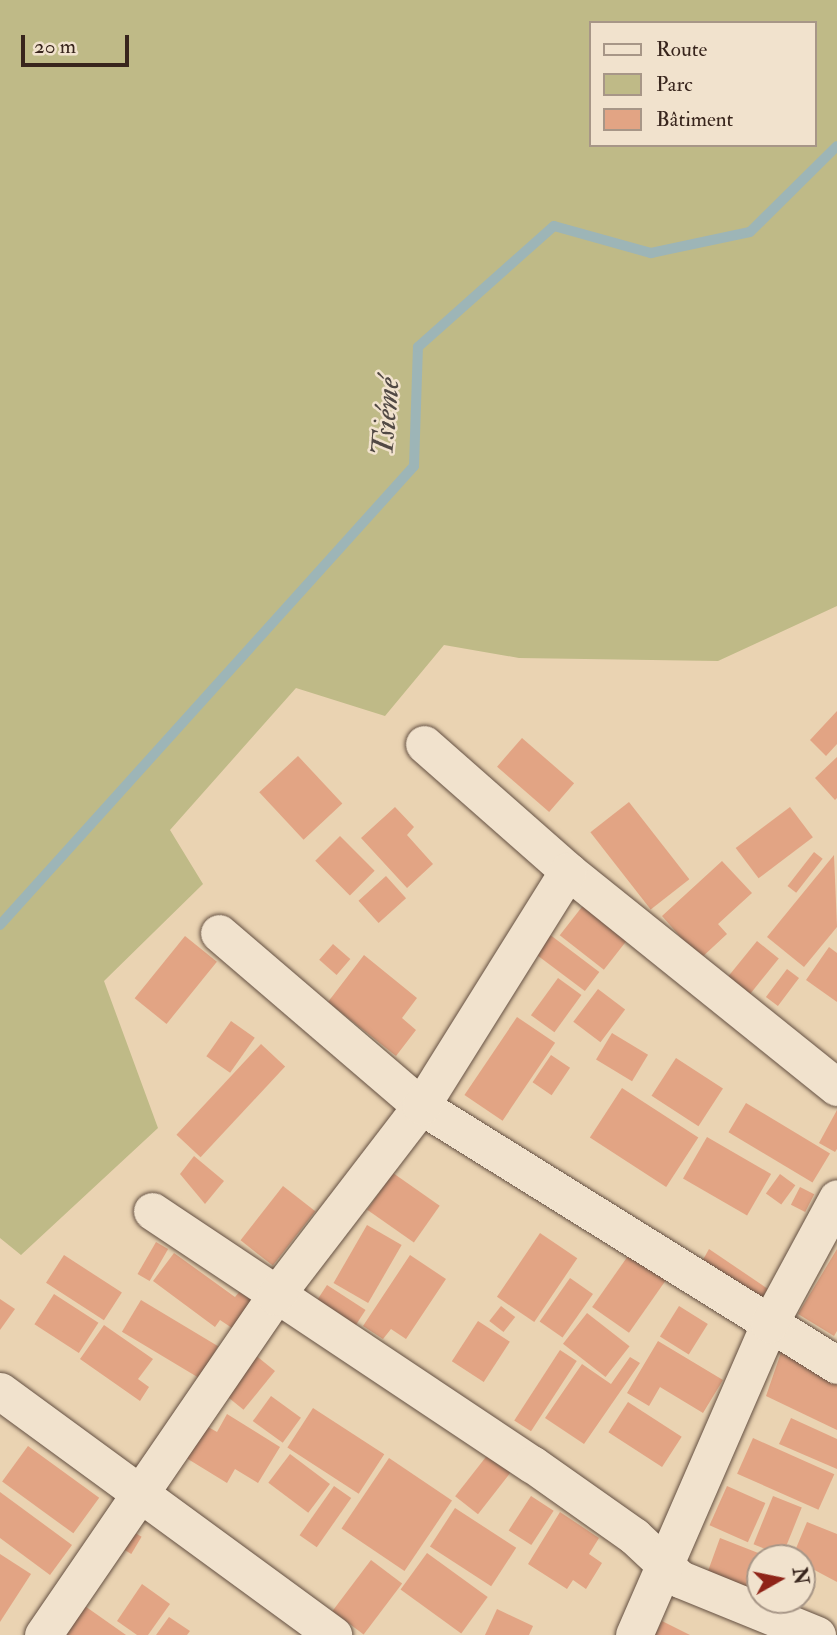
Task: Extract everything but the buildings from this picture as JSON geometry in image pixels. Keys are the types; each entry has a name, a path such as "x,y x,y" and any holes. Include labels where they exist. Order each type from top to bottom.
{"street":[{"path":"424,744 568,871 837,1087"},
{"path":"43,1635 275,1296 421,1106 568,871"},
{"path":"219,933 421,1106 837,1365"},
{"path":"634,1635 769,1324 837,1198"},
{"path":"152,1211 275,1296 532,1464 634,1536 665,1567 691,1584 817,1635"},
{"path":"0,1391 143,1491 333,1635"}],"green space":[{"path":"0,0 837,0 837,606 718,661 519,658 444,645 385,716 296,688 170,830 203,884 104,981 158,1128 21,1255 0,1238"}],"waterway":[{"name":"Tsiémé","path":"0,925 414,466 418,347 554,226 651,253 750,232 837,146"}]}
